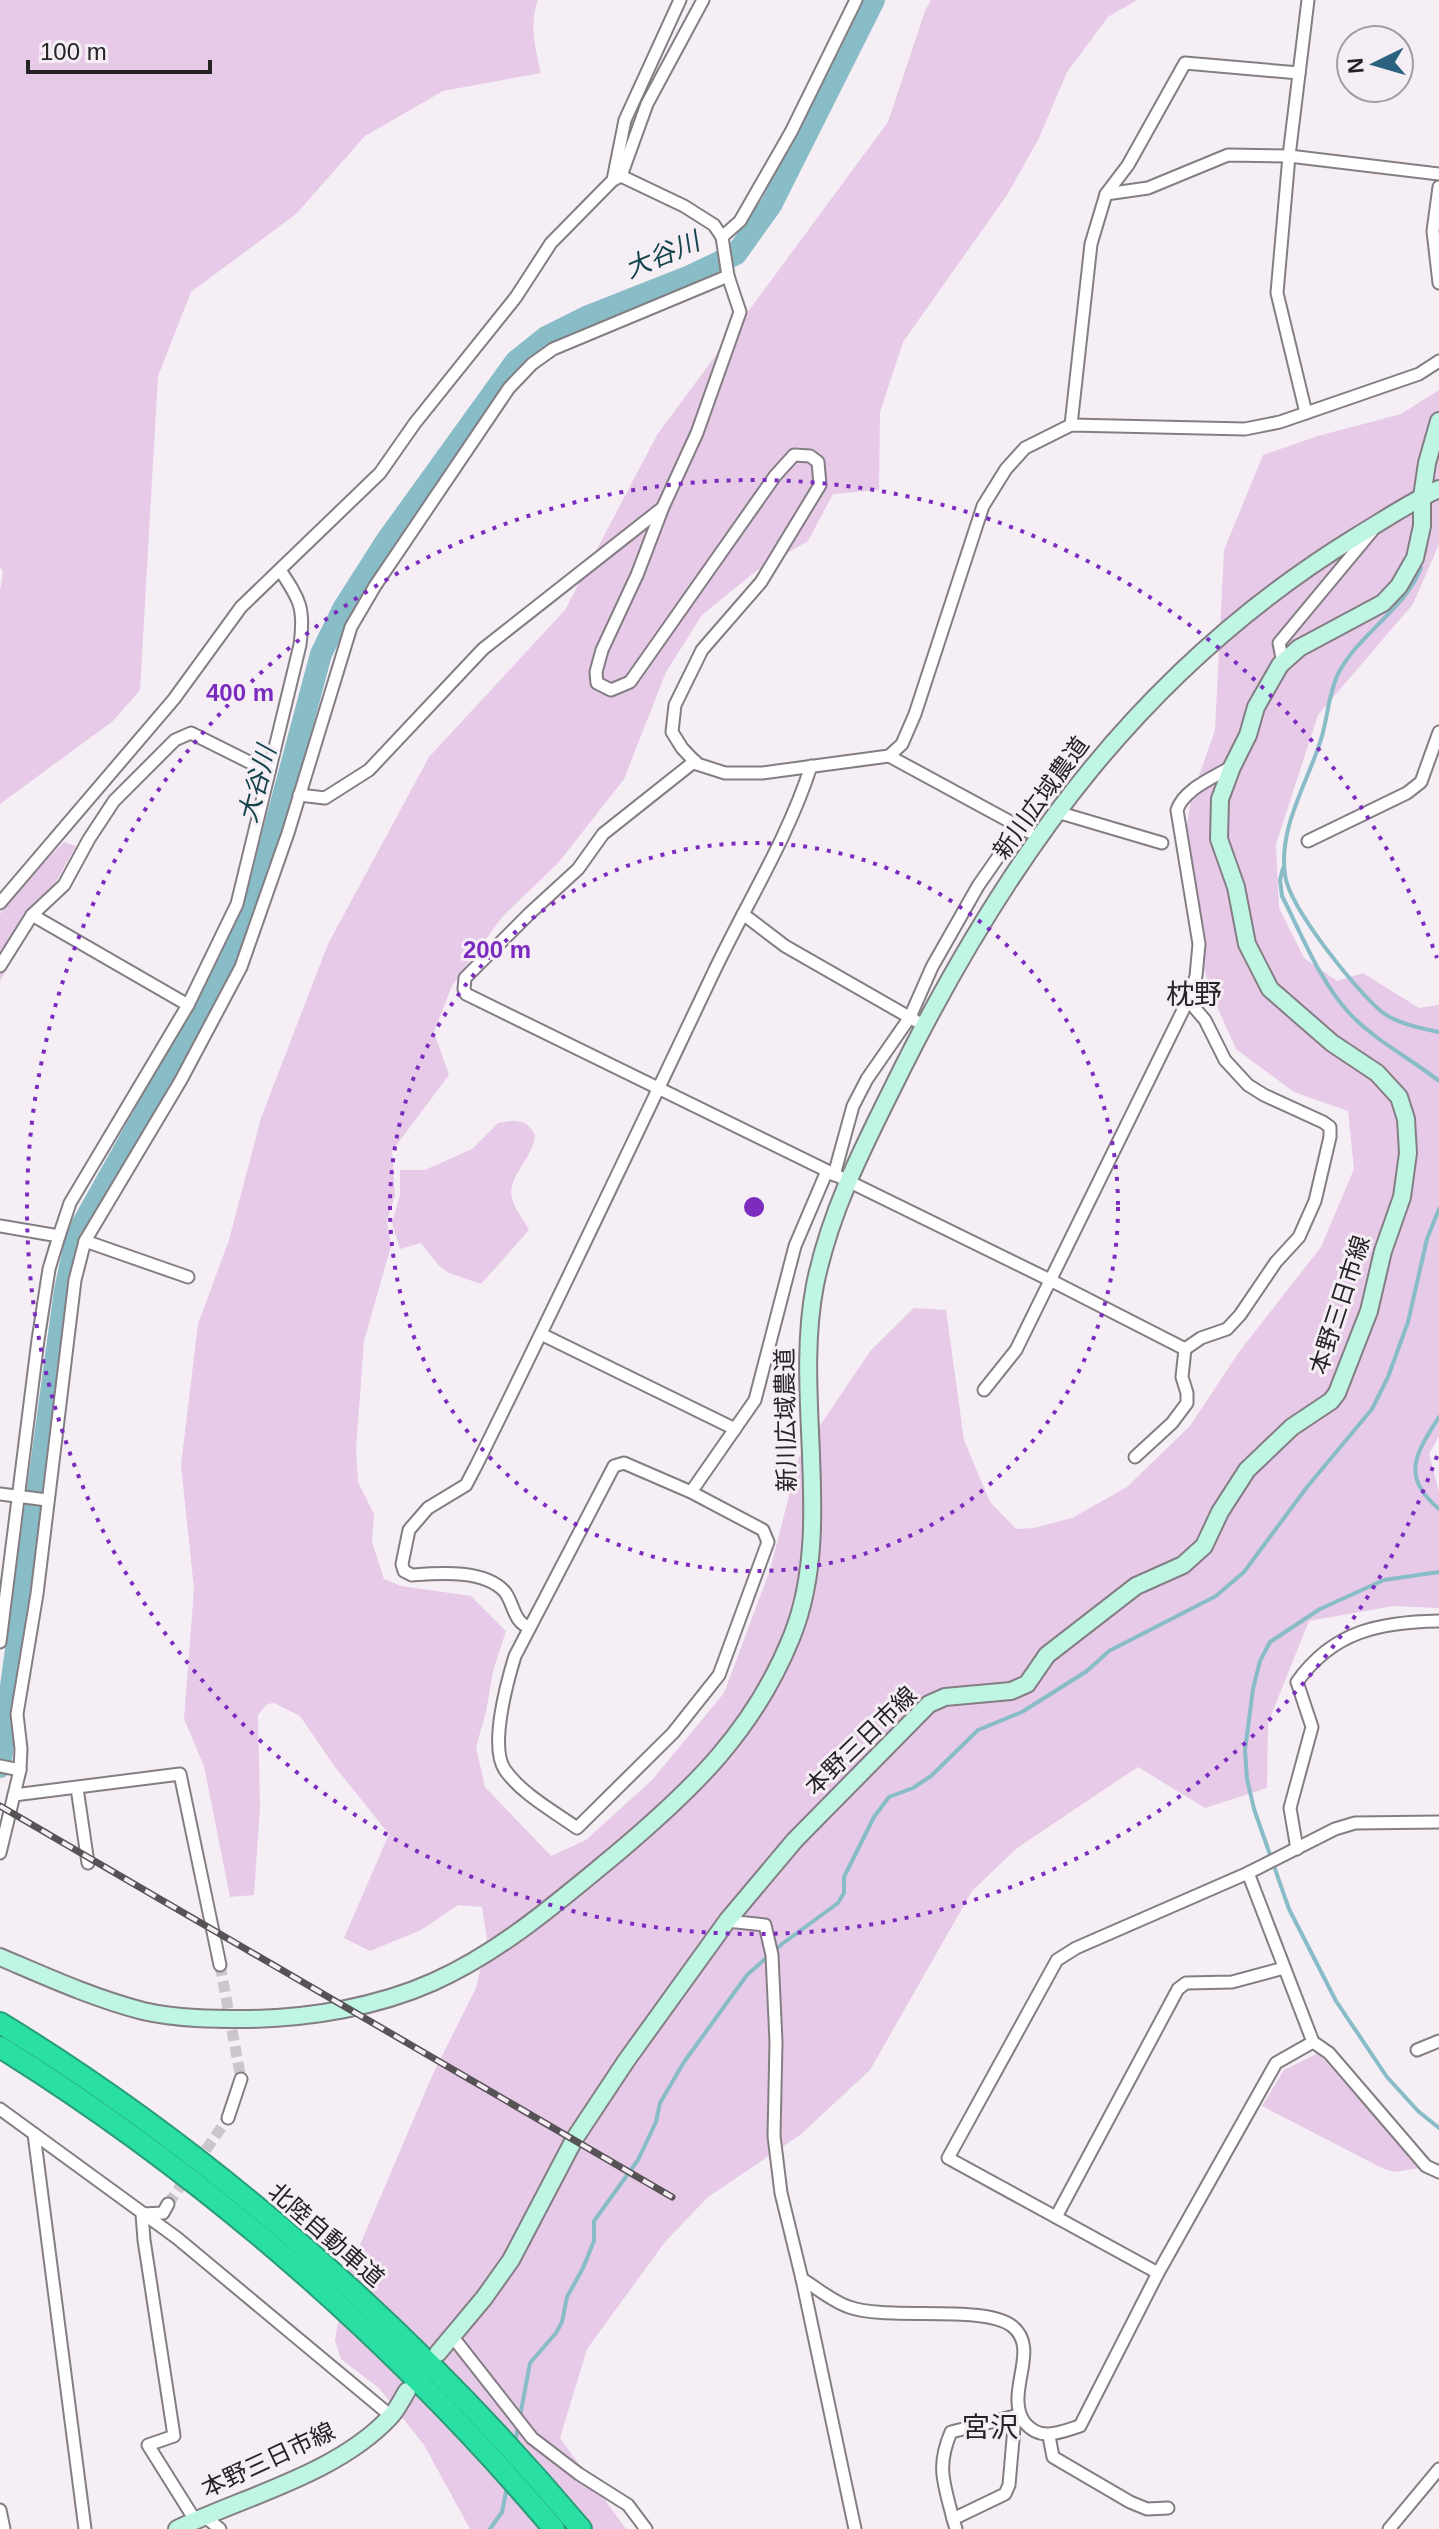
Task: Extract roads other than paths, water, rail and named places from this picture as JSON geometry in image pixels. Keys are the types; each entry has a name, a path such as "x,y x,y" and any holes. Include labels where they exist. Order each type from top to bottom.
{"highway":[{"name":"北陸自動車道","path":"0,2023 101,2090 186,2152 339,2279 493,2428 581,2529"},
{"name":"北陸自動車道","path":"0,2047 174,2169 322,2291 426,2390 554,2529"}],"main road":[{"name":"本野三日市線","path":"438,2353 511,2260 575,2138 626,2061 727,1921 795,1840 929,1704 945,1697 1011,1691 1027,1684 1047,1655 1124,1594 1183,1565 1204,1546 1220,1512 1247,1470 1292,1427 1331,1401 1337,1393 1369,1311 1383,1251 1402,1197 1408,1153 1406,1119 1399,1097 1377,1073 1332,1043 1270,989 1247,944 1236,887 1219,839 1220,799 1248,735 1256,707 1283,663 1299,648 1383,603 1399,586 1415,558 1422,526 1427,463 1439,421"},
{"name":"新川広域農道","path":"0,1957 94,1997 151,2013 210,2019 289,2018 362,2005 431,1984 482,1956 543,1915 659,1818 726,1751 765,1694 794,1631 806,1581 813,1523 807,1351 836,1176 917,1022 974,937 1030,833 1057,812 1099,756 1168,682 1262,601 1322,558 1439,489"},
{"name":"本野三日市線","path":"177,2529 311,2471 359,2443 391,2416 407,2391"}],"street":[{"path":"617,178 625,120 680,0"},
{"path":"0,903 174,699 241,607 380,473 415,423 516,297 551,243 617,178 647,104 703,0"},
{"path":"722,237 740,221 755,196 791,132 856,0"},
{"path":"1306,413 1277,293 1289,156 1308,0"},
{"path":"1071,425 1091,244 1106,194 1128,165 1185,63 1299,73"},
{"path":"1106,194 1148,188 1228,155 1289,156 1439,174"},
{"path":"617,178 684,206 714,225 722,237 728,276 740,312 697,433 602,650 596,672 597,683 611,690 630,682 775,476 794,455 810,456 818,462 820,485 761,582 702,650 675,705 672,732 682,748 695,761 725,773 762,773 889,756 902,744 915,714 983,506 1006,469 1025,448 1071,425 1245,429 1306,413 1419,374 1439,361"},
{"path":"1439,187 1433,231 1439,283"},
{"path":"0,1853 20,1770 17,1714 37,1594 75,1280 85,1241 181,1080 241,967 272,884 351,627 375,586 509,388 532,364 553,349 728,276"},
{"path":"299,795 325,798 369,770 483,649 663,507"},
{"path":"1283,663 1279,643 1381,522"},
{"path":"0,1642 49,1269 70,1203 188,1005 237,904 303,623 299,598 280,570"},
{"path":"1308,841 1407,793 1421,782 1439,732"},
{"path":"0,966 32,915 64,885 114,801 175,740 191,733 269,772"},
{"path":"691,1492 755,1400 795,1246 836,1176 853,1106 867,1079 917,1022 956,922 1003,850 1030,833 889,756"},
{"path":"695,761 603,834 578,869 465,978 466,994 1185,1349"},
{"path":"530,1627 518,1621 506,1593 486,1580 465,1575 412,1575 404,1571 402,1564 409,1530 428,1508 466,1485 786,830 811,766"},
{"path":"984,1390 1016,1350 1188,1000 1196,976 1199,944 1177,810 1179,802 1191,791 1232,767"},
{"path":"1057,812 1162,843"},
{"path":"743,914 785,946 917,1022"},
{"path":"32,915 188,1005"},
{"path":"1135,1457 1172,1423 1187,1403 1182,1377 1185,1349 1201,1338 1227,1329 1276,1262 1299,1237 1315,1201 1330,1137 1330,1127 1323,1122 1248,1085 1225,1060 1205,1020 1188,1000"},
{"path":"0,1226 59,1236"},
{"path":"85,1241 188,1277"},
{"path":"541,1334 735,1429"},
{"path":"624,1463 691,1492 763,1530 768,1542 719,1675 673,1733 577,1828 512,1778 503,1768 497,1746 508,1679 515,1656 530,1627 614,1466 624,1463"},
{"path":"0,1494 47,1500"},
{"path":"1297,1849 1290,1808 1312,1727 1297,1682 1335,1644 1353,1633 1398,1621 1439,1621"},
{"path":"0,1766 20,1770"},
{"path":"14,1795 180,1774 220,1965"},
{"path":"77,1788 88,1863"},
{"path":"1158,2273 948,2158 1057,1960 1076,1948 1248,1873 1335,1829 1355,1823 1439,1822"},
{"path":"1248,1873 1313,2042 1329,2053 1426,2166 1439,2172"},
{"path":"727,1921 765,1925 772,1955 776,2042 774,2136 781,2193 855,2529"},
{"path":"1056,2217 1178,1989 1186,1983 1232,1982 1284,1968"},
{"path":"1417,2050 1439,2041"},
{"path":"1018,2415 1032,2431 1049,2436 1080,2426 1158,2273 1276,2063 1313,2042"},
{"path":"228,2118 241,2079"},
{"path":"0,2109 177,2238 391,2416"},
{"path":"34,2134 85,2529"},
{"path":"142,2214 163,2213 168,2204"},
{"path":"142,2214 174,2436 148,2445 199,2518 220,2529"},
{"path":"802,2279 849,2307 980,2316 1010,2323 1021,2334 1023,2351 1016,2401 1018,2415 1009,2485 1005,2494 955,2524 943,2480 941,2455 951,2432 1018,2415"},
{"path":"452,2336 532,2438 579,2474 628,2505 646,2529"},
{"path":"1049,2436 1053,2457 1130,2502 1147,2509 1168,2508"},
{"path":"1389,2529 1439,2469"},
{"path":"0,2510 4,2529"}],"waterway":[{"name":"大谷川","path":"0,1767 65,1290 77,1234 230,961 259,886 321,654 343,609 387,540 516,361 546,337 586,317 690,276 736,254 771,205 874,0"},
{"path":"1421,568 1404,596 1358,645 1339,672 1322,736 1290,821 1284,857 1285,875 1298,907 1325,948 1356,986 1382,1012 1395,1020 1439,1032"},
{"path":"1283,868 1280,880 1282,896 1312,958 1339,1001 1371,1033 1439,1081"},
{"path":"515,2443 530,2363 562,2322 567,2297 594,2241 594,2221 638,2160 656,2122 660,2103 684,2062 747,1975 782,1944 838,1903 844,1893 844,1877 874,1817 889,1797 913,1788 931,1776 978,1730 1022,1712 1087,1671 1109,1651 1216,1596 1244,1572 1307,1487 1372,1409 1388,1377 1408,1322 1427,1239 1439,1209"},
{"path":"1439,1417 1424,1442 1416,1464 1419,1486 1439,1509"},
{"path":"1439,1572 1384,1580 1320,1609 1270,1642 1260,1661 1253,1689 1245,1750 1254,1809 1289,1909 1336,2001 1387,2077 1418,2111 1439,2128"},
{"path":"490,2529 502,2512 507,2487"}],"tunnel":[{"path":"220,1965 241,2079"},
{"path":"168,2204 228,2118"}],"railway":[{"path":"0,1806 672,2197"}],"district":[{"name":"枕野","path":"1194,994"},
{"name":"宮沢","path":"990,2427"}]}
